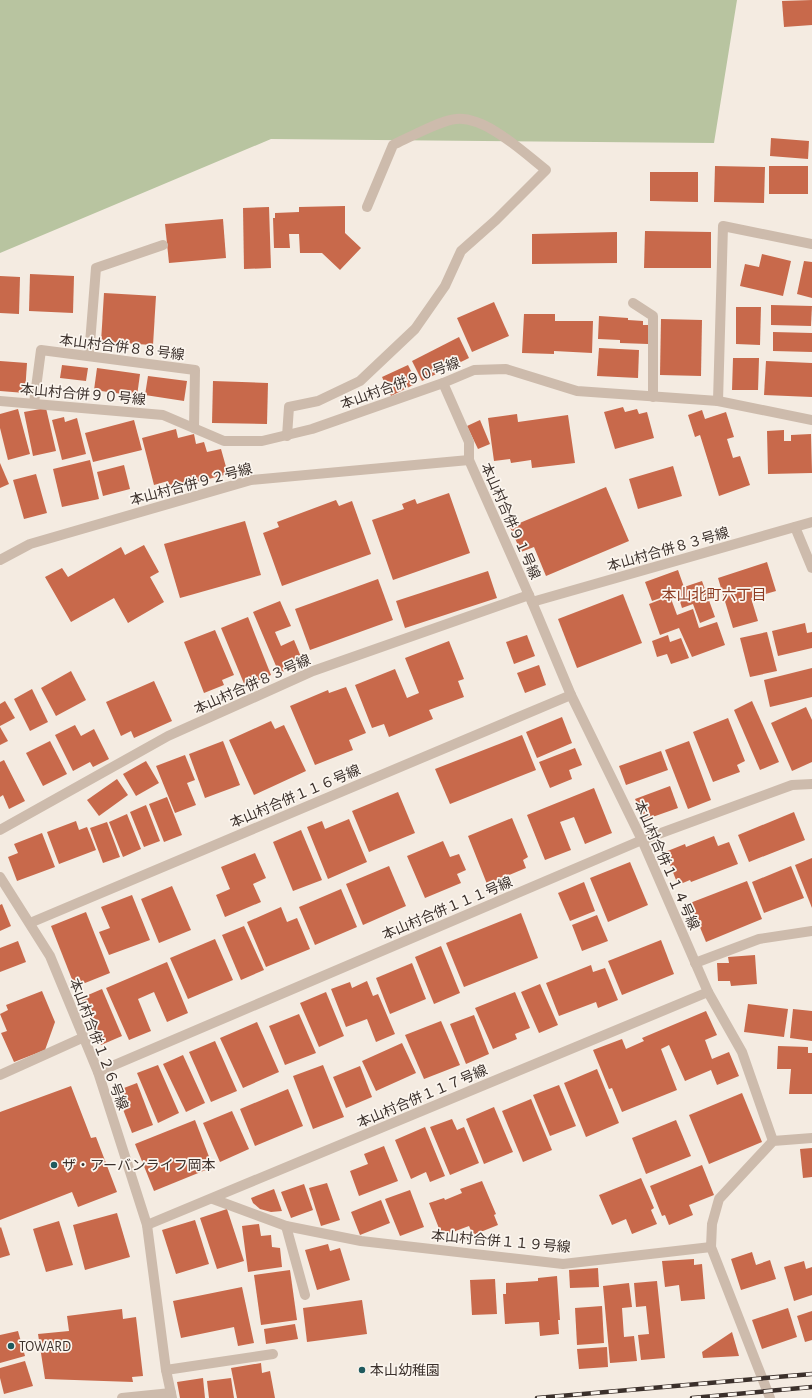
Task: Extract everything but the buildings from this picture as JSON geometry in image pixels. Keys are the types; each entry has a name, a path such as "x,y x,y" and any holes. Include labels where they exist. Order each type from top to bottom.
{"street":[{"path":"287,436 289,407 318,402 360,381 415,328 445,286 461,251 496,220 546,170 498,133 475,121 456,119 426,129 394,145 367,207"},
{"path":"718,402 723,226 812,244"},
{"path":"89,356 96,268 163,245"},
{"path":"633,303 653,316 653,397"},
{"name":"本山村合併８８号線","path":"34,403 41,350 195,370 194,428"},
{"name":"本山村合併９０号線","path":"0,401 163,415 224,441 262,441 312,429 443,383 474,370 506,369 577,391 718,402 812,420"},
{"name":"本山村合併９１号線","path":"443,383 469,442 469,460 531,599"},
{"name":"本山村合併９２号線","path":"0,560 30,544 251,480 469,460"},
{"name":"本山村合併８３号線","path":"0,830 168,736 313,671 531,599 812,522"},
{"path":"795,527 812,568"},
{"name":"本山村合併１１４号線","path":"531,599 571,695 642,840 708,992 742,1052 773,1141"},
{"name":"本山村合併１１６号線","path":"30,923 571,695"},
{"name":"本山村合併１１１号線","path":"98,1072 642,840 792,785 812,784"},
{"name":"本山村合併１２６号線","path":"0,877 50,956 82,1038 98,1072 147,1225 166,1370 171,1396"},
{"path":"696,962 759,939 812,930"},
{"name":"本山村合併１１７号線","path":"147,1225 213,1199 708,992"},
{"path":"0,1075 82,1038"},
{"path":"770,1398 748,1346 711,1247 712,1224 719,1199 773,1141 812,1138"},
{"name":"本山村合併１１９号線","path":"213,1199 286,1226 361,1241 563,1264 711,1247"},
{"path":"286,1226 304,1295"},
{"path":"166,1370 273,1354"},
{"path":"122,1398 171,1396"}],"green space":[{"path":"0,0 737,0 714,143 271,139 0,253"}],"railway":[{"path":"537,1398 812,1374"},
{"path":"692,1398 812,1387"}],"place":[{"name":"ザ・アーバンライフ岡本","path":"54,1165"},
{"name":"TOWARD","path":"11,1346"},
{"name":"本山幼稚園","path":"362,1370"}],"district":[{"name":"本山北町六丁目","path":"714,595"}]}
